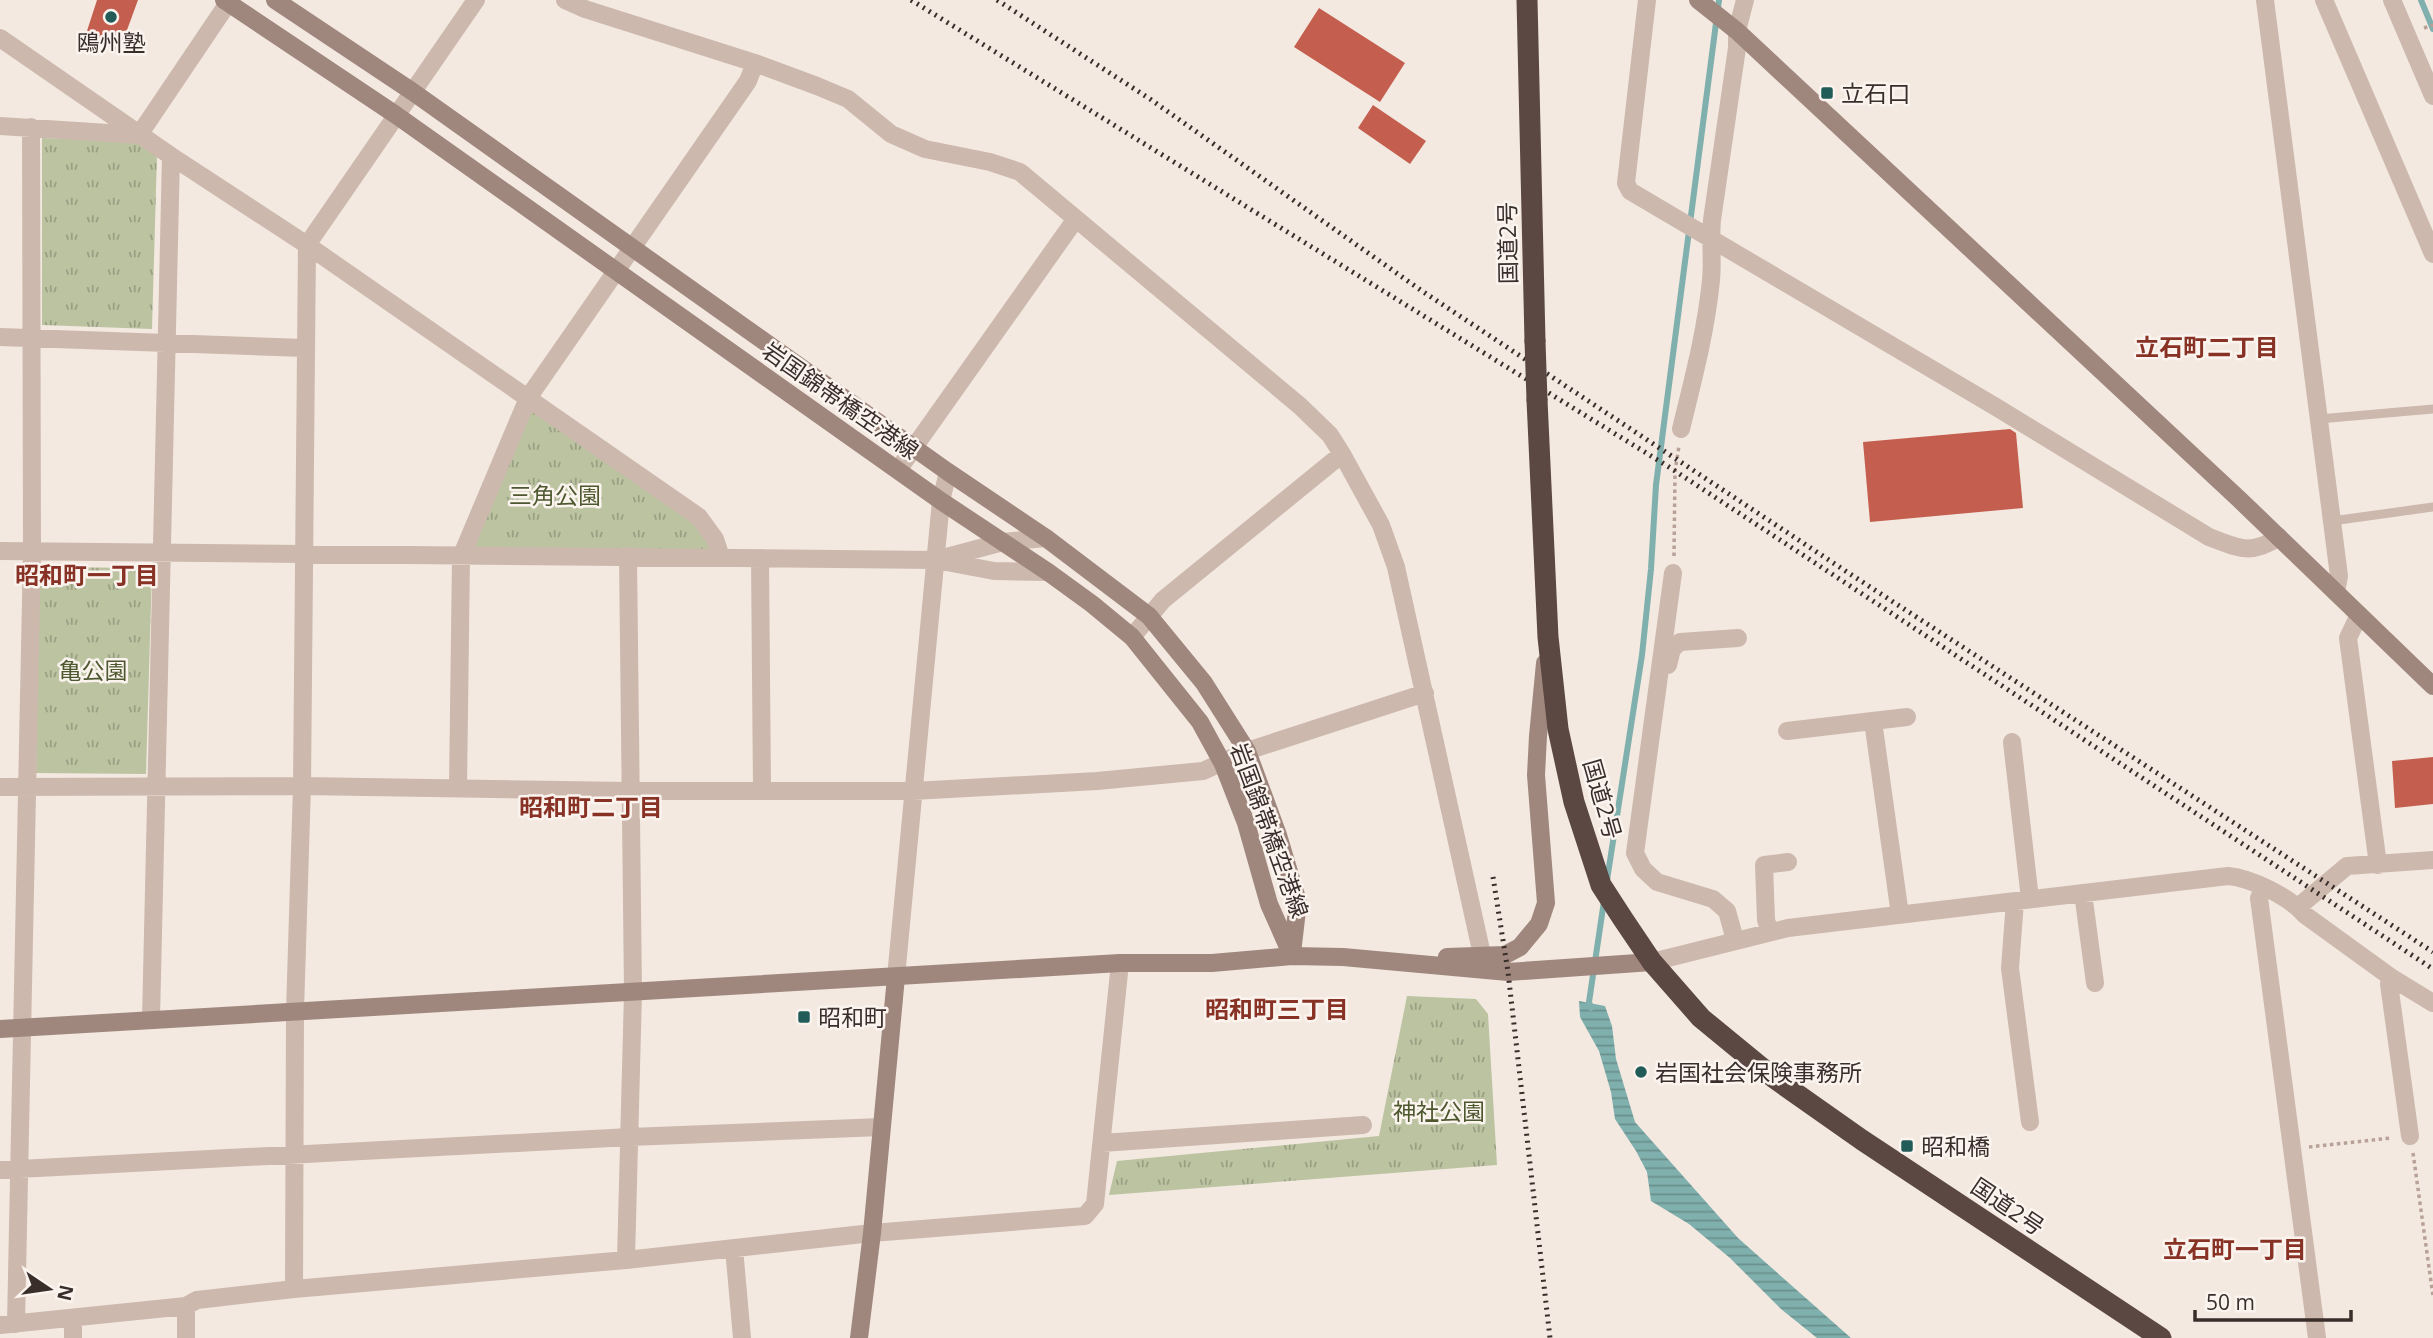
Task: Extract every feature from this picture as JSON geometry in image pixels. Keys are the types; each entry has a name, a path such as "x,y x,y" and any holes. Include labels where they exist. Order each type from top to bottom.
{"highway":[{"name":"国道2号","path":"1527,0 1535,341 1548,637 1558,729 1574,802 1601,885 1652,962 1700,1018 1774,1078 1862,1140 2161,1338"}],"main road":[{"name":"岩国錦帯橋空港線","path":"275,0 413,92 948,472 1046,538 1149,616 1204,683 1247,751 1278,835 1298,902 1292,956"},
{"name":"岩国錦帯橋空港線","path":"228,1 396,115 941,501 1048,572 1132,637 1200,722 1223,764 1246,823 1269,904 1292,956"},
{"path":"1699,1 1732,27 2279,537 2433,686"},
{"path":"1484,963 1520,947 1539,924 1546,903 1536,775 1548,637"},
{"path":"0,1029 1120,963 1212,963 1292,956 1484,963 1508,972 1652,962"},
{"path":"859,1338 872,1233 896,977"}],"street":[{"path":"294,1289 295,1011 302,786 307,245 476,0"},
{"path":"565,0 585,9 755,63 848,99 891,134 925,149 990,162 1020,172 1330,435 1381,525 1396,567 1484,963"},
{"path":"1647,0 1626,183 1630,191 1996,407 2209,537 2245,550 2263,548 2279,537"},
{"path":"1681,429 1702,342 1713,258 1704,234 1737,48 1732,27 1745,0"},
{"path":"2265,0 2339,576 2336,592"},
{"path":"2324,0 2433,254"},
{"path":"2392,0 2433,96"},
{"path":"139,135 228,1"},
{"path":"0,37 139,135 307,245 699,517 715,539 721,557"},
{"path":"458,788 461,557 528,398 748,81 755,63"},
{"path":"0,126 139,135"},
{"path":"31,127 32,552 22,1027 9,1170 8,1325 186,1306 197,1300 294,1289 626,1259 872,1233 1085,1216 1096,1204 1120,963"},
{"path":"151,1019 171,156"},
{"path":"898,470 1075,220"},
{"path":"0,337 304,348"},
{"path":"1132,637 1163,600 1342,454"},
{"path":"896,977 941,501 948,472"},
{"path":"936,560 1003,542 1046,538"},
{"path":"0,551 936,560 994,571 1048,572"},
{"path":"626,1259 633,992 628,556"},
{"path":"760,558 762,791"},
{"path":"1673,573 1635,853 1643,869 1657,882 1713,899 1727,911 1735,940"},
{"path":"2359,615 2348,638 2378,865"},
{"path":"1657,693 1661,691 1672,649 1679,642 1738,639"},
{"path":"0,787 302,786 630,791 913,791 1097,781 1203,771 1247,751 1425,693"},
{"path":"1787,731 1907,717"},
{"path":"1873,721 1899,915"},
{"path":"2012,742 2022,900 2010,968 2030,1122"},
{"path":"2298,907 2347,866 2433,860"},
{"path":"1770,932 1766,920 1764,865 1788,862"},
{"path":"1652,962 1770,932 2228,876 2244,877 2298,907 2305,915 2392,978 2433,1003"},
{"path":"2264,888 2259,898 2317,1338"},
{"path":"2082,893 2095,983"},
{"path":"2392,978 2389,984 2410,1136"},
{"path":"1102,1143 1363,1125"},
{"path":"9,1170 630,1137 881,1127"},
{"path":"734,1248 742,1338"},
{"path":"186,1306 186,1338"},
{"path":"73,1320 73,1338"}],"lane":[{"path":"2319,419 2433,409"},
{"path":"2332,521 2433,506"}],"path":[{"path":"1673,573 1676,528 1675,471 1681,429"},
{"path":"2293,1149 2410,1136 2433,1296"}],"green space":[{"path":"42,138 141,141 157,154 152,329 42,325"},
{"name":"三角公園","path":"528,398 699,517 715,557 461,557"},
{"name":"亀公園","path":"39,567 152,568 146,774 36,773"},
{"name":"神社公園","path":"1407,996 1476,999 1488,1014 1497,1165 1109,1195 1117,1161 1379,1136"}],"water":[{"path":"1579,1001 1605,1006 1612,1026 1616,1059 1635,1122 1738,1238 1851,1338 1817,1338 1781,1309 1730,1258 1689,1224 1651,1201 1647,1172 1615,1119 1611,1092 1599,1051 1580,1017"}],"building":[{"name":"鴎州塾","path":"97,0 138,0 119,52 86,34"},
{"path":"1319,8 1405,63 1380,102 1294,47"},
{"path":"1373,105 1426,141 1410,164 1358,128"},
{"path":"2010,429 2016,433 2023,508 1870,522 1863,442"},
{"path":"2433,757 2433,804 2395,808 2392,761"}],"waterway":[{"path":"1607,880 1642,655 1656,485 1719,0"},
{"path":"2421,0 2433,29"},
{"path":"1591,1008 1589,1002 1604,901"}],"railway":[{"path":"911,0 1669,467 2433,969"},
{"path":"997,0 1150,99 1422,291 1844,570 2433,952"},
{"path":"1493,877 1508,972 1550,1338"}],"place":[{"name":"鴎州塾","path":"111,17"},
{"name":"立石口","path":"1827,93"},
{"name":"昭和町","path":"804,1017"},
{"name":"岩国社会保険事務所","path":"1641,1072"},
{"name":"昭和橋","path":"1907,1146"}],"district":[{"name":"立石町二丁目","path":"2207,346"},
{"name":"昭和町一丁目","path":"87,574"},
{"name":"昭和町二丁目","path":"591,806"},
{"name":"昭和町三丁目","path":"1277,1008"},
{"name":"立石町一丁目","path":"2235,1248"}]}
